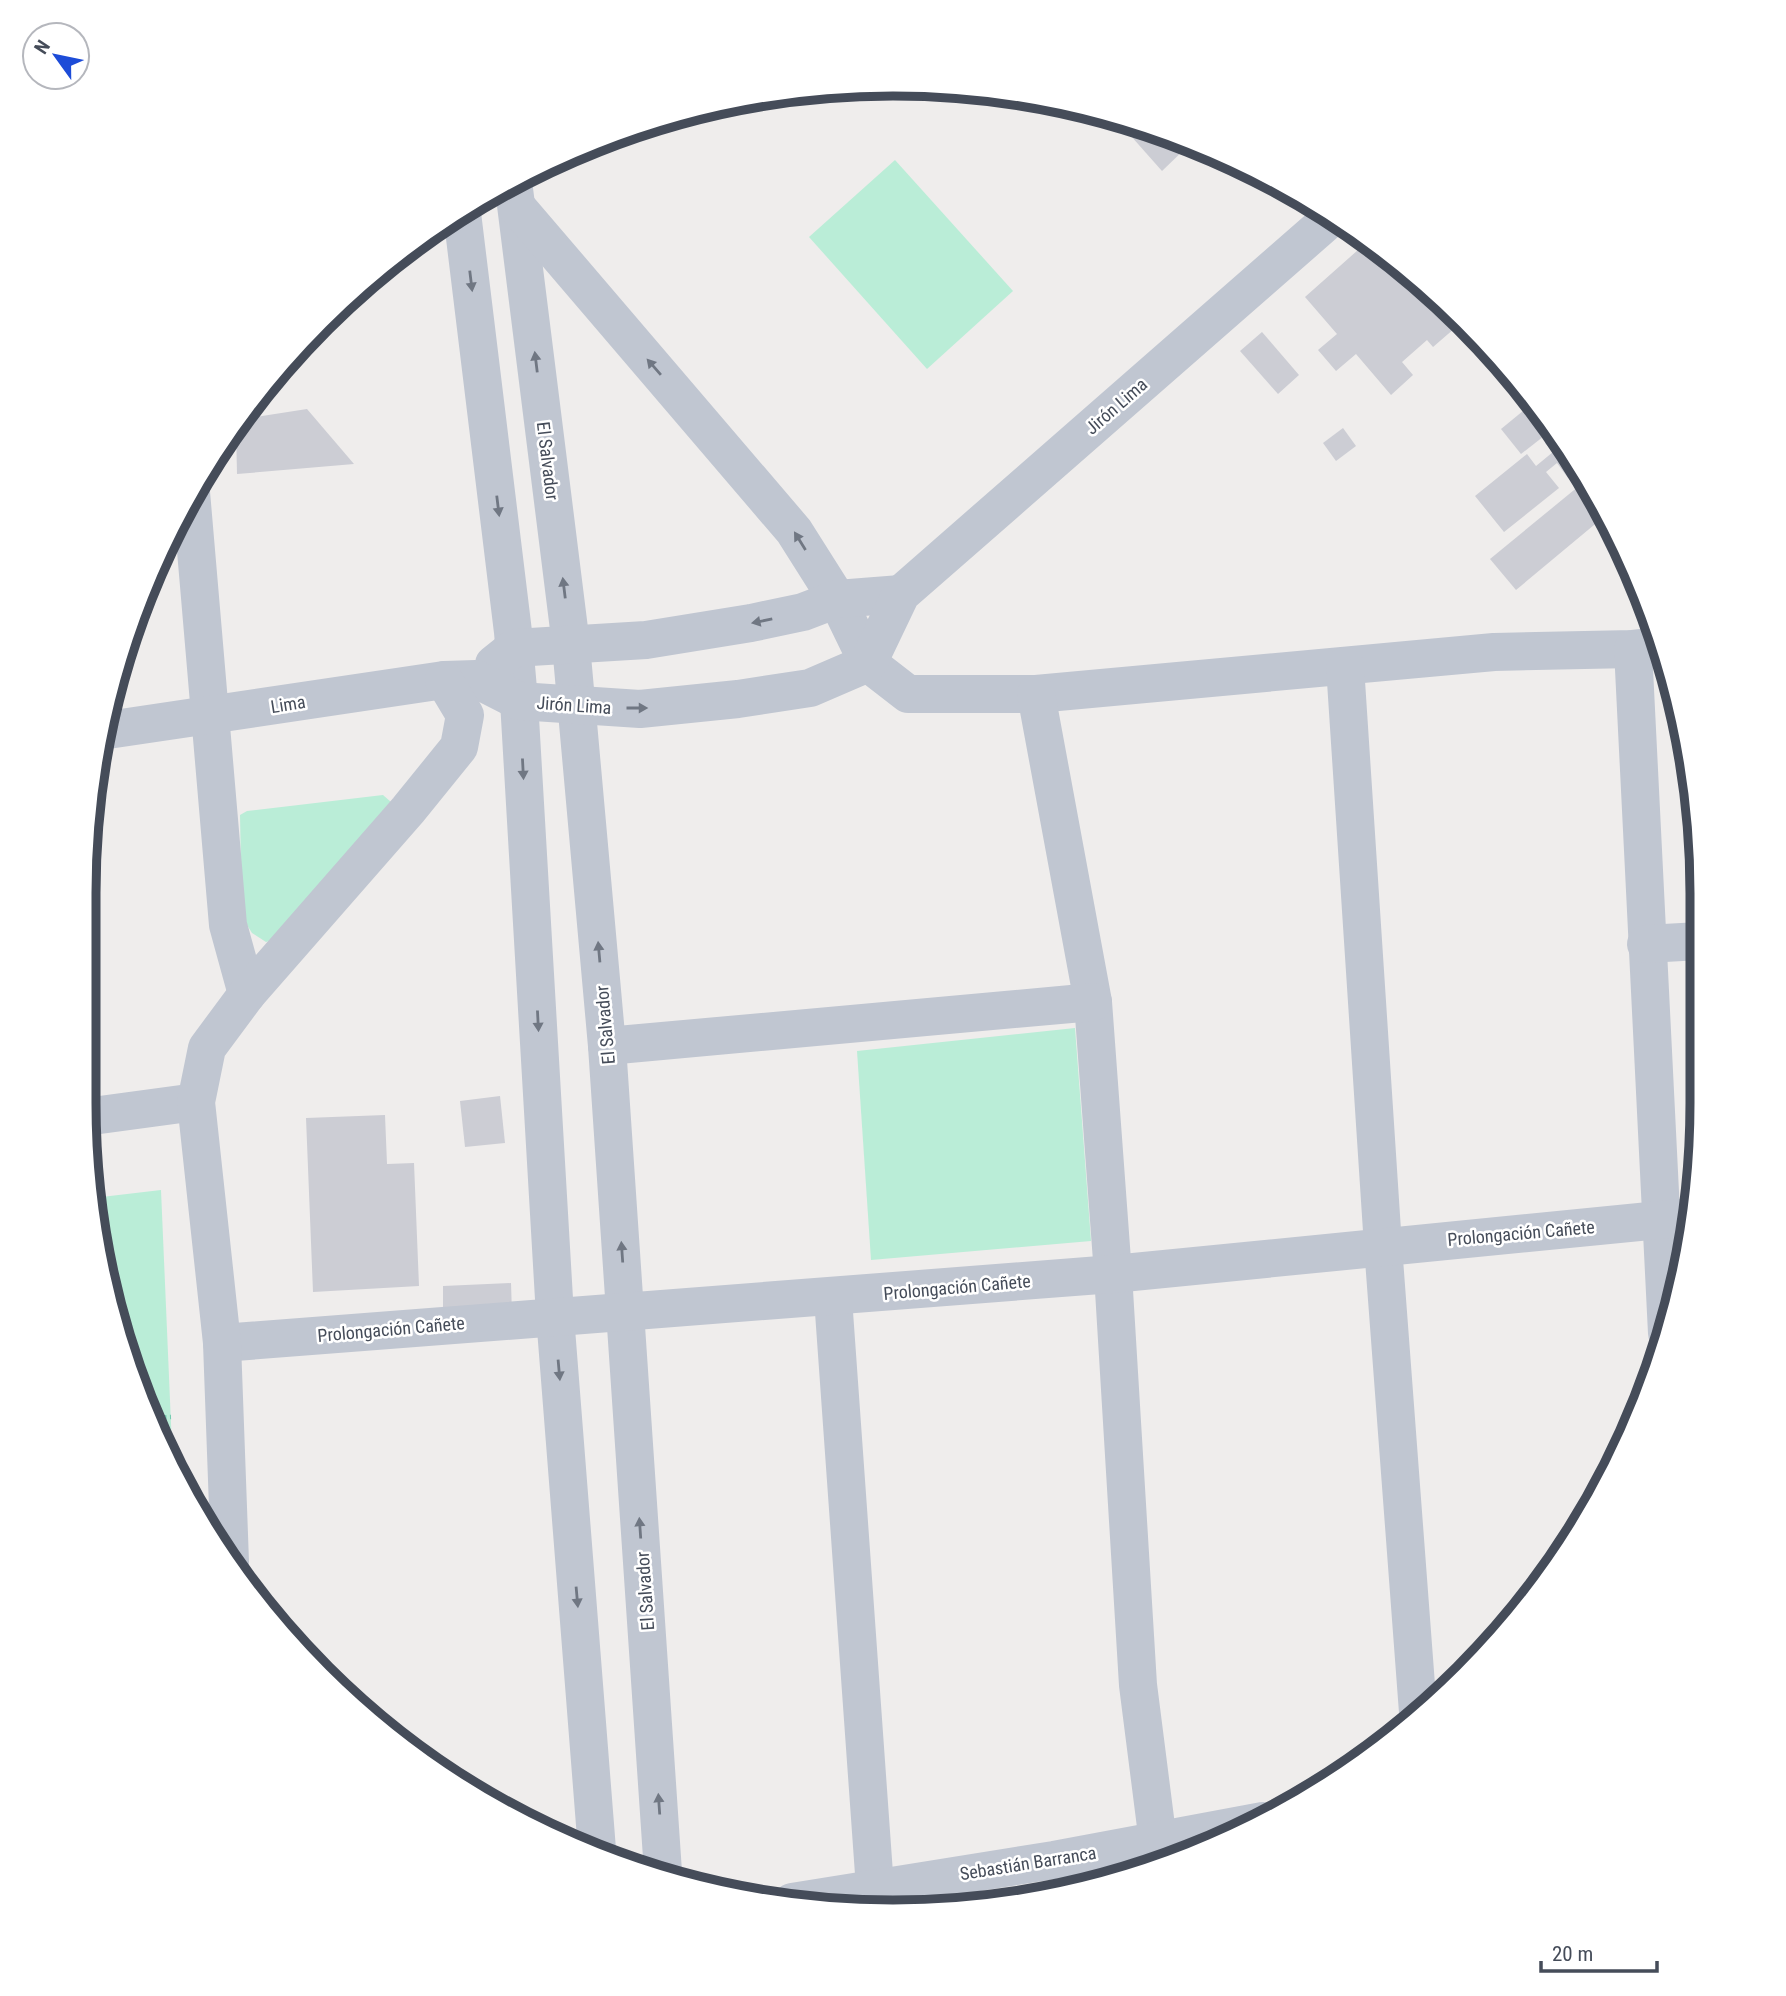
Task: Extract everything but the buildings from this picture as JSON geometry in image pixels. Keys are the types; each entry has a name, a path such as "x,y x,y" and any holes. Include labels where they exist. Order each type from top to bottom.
{"street":[{"path":"515,194 794,531 837,599 868,663 908,694 1036,694 1494,652 1646,648 1646,944 1676,1218 1672,1266"},
{"name":"El Salvador","path":"515,194 571,645 607,1046 663,1865"},
{"path":"463,223 519,701 555,1316 596,1842"},
{"name":"Jirón Lima","path":"460,679 519,701 640,709 810,688 868,663 901,594 1324,224"},
{"path":"193,514 228,925 247,995"},
{"path":"229,1543 222,1343 196,1102 207,1048 247,995 408,810 459,747 465,715 460,679 514,648 646,640 803,612 837,599 901,594"},
{"path":"1345,666 1383,1246 1417,1703"},
{"name":"Lima","path":"114,730 460,679"},
{"path":"1036,694 1093,1002 1138,1685 1158,1842"},
{"path":"1646,944 1690,942"},
{"path":"607,1046 1093,1002"},
{"path":"96,1115 196,1102"},
{"name":"Prolongación Cañete","path":"222,1343 555,1316 833,1298 1113,1274 1676,1218"},
{"path":"833,1298 874,1888"},
{"name":"Sebastián Barranca","path":"825,1896 874,1888 1057,1875 1158,1842 1218,1830"}],"path":[{"path":"161,1418 171,1417"}],"green space":[{"path":"895,160 1013,291 927,369 809,237"},
{"path":"383,795 399,809 282,937 266,942 252,933 242,917 240,815 247,811"},
{"path":"1075,1028 1091,1241 871,1260 857,1051"},
{"path":"161,1190 172,1441 157,1408 123,1309 102,1197"}]}
